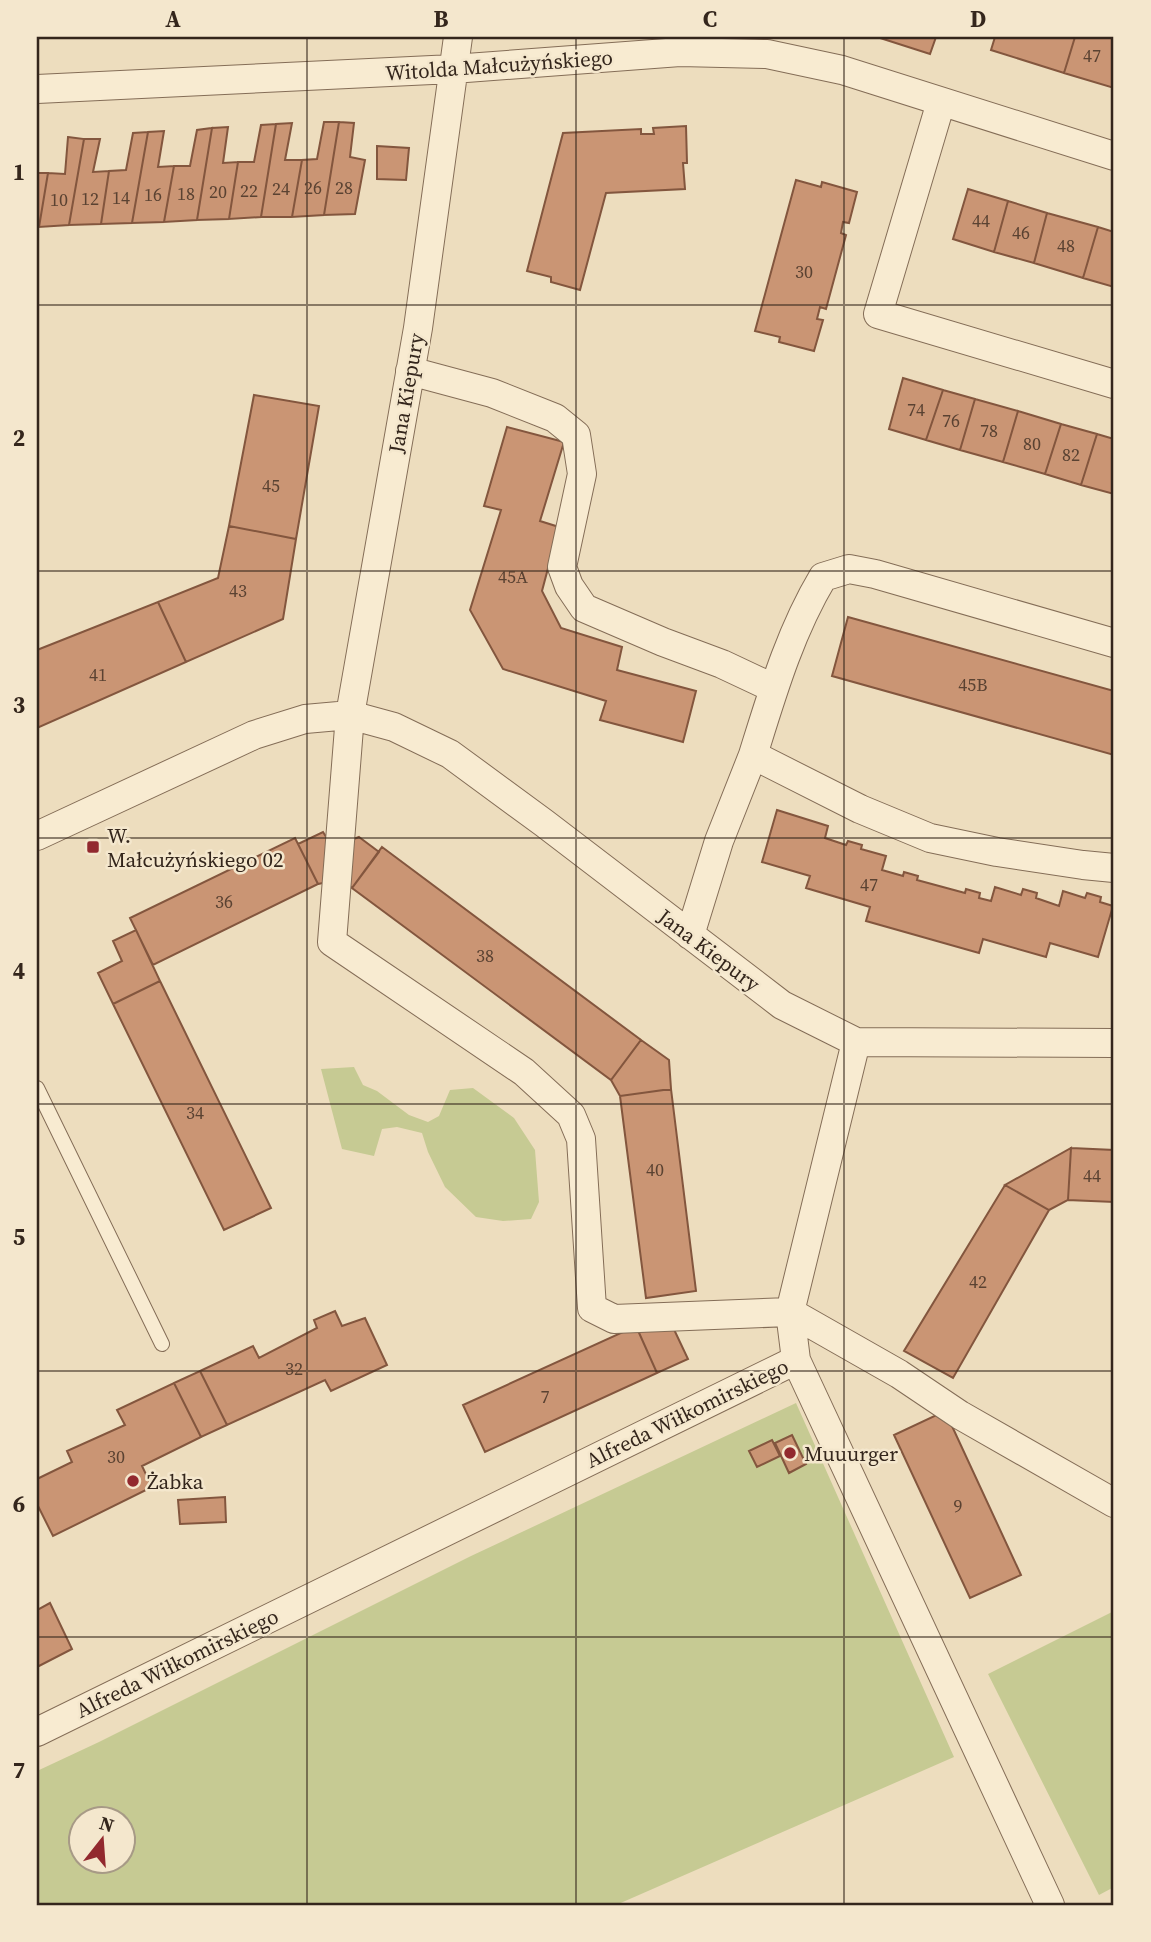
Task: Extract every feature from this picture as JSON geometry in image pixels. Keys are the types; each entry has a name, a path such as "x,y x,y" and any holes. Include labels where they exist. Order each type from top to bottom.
{"street":[{"name":"Jana Kiepury","path":"350,715 410,371 458,37"},
{"name":"Witolda Małcużyńskiego","path":"37,89 453,69 680,52 766,54 842,70 1114,156"},
{"path":"942,102 878,314 1114,384"},
{"path":"410,371 492,393 555,418 576,435 582,474 562,567 569,586 584,608 774,688"},
{"path":"690,935 719,841 774,688 804,608 823,577 849,569 875,574 1114,643"},
{"name":"Jana Kiepury","path":"37,836 254,735 305,719 350,715 394,727 450,754 782,1005 856,1042 1114,1043"},
{"path":"350,715 332,942 524,1072 571,1115 581,1139 592,1308 614,1319 790,1312 898,1374 960,1415 1114,1503"},
{"path":"752,755 860,809 930,838 997,852 1083,866 1114,868"},
{"path":"796,1360 790,1312 856,1042"},
{"name":"Alfreda Wiłkomirskiego","path":"37,1732 796,1360 1050,1905"}],"lane":[{"path":"37,1088 162,1344"}],"green space":[{"path":"354,1067 363,1085 377,1091 409,1115 428,1122 439,1116 450,1090 473,1088 514,1118 535,1150 539,1202 531,1219 503,1221 476,1217 445,1187 422,1133 397,1127 382,1129 374,1156 342,1149 321,1069"},
{"path":"796,1403 954,1757 616,1905 37,1905 37,1771 471,1556"},
{"path":"1114,1611 1114,1887 1099,1895 988,1674"}],"building":[{"path":"877,37 936,37 930,54"},
{"path":"995,37 1075,37 1064,73 991,50"},
{"path":"1075,37 1114,37 1114,88 1064,73"},
{"path":"324,122 339,122 324,215 292,217 302,160 317,159"},
{"path":"339,122 354,123 350,157 365,160 355,214 324,215"},
{"path":"292,123 285,160 302,160 292,217 261,217 276,124"},
{"path":"276,124 261,217 229,219 238,162 254,162 261,125"},
{"path":"686,126 687,163 683,163 685,189 606,193 580,290 551,282 551,277 527,271 563,133 641,129 641,134 654,134 653,128"},
{"path":"228,127 223,163 238,162 229,219 197,220 212,128"},
{"path":"212,128 197,220 164,222 174,166 190,166 197,130"},
{"path":"164,131 158,167 174,166 164,222 132,223 148,132"},
{"path":"148,132 132,223 101,224 109,171 126,170 133,133"},
{"path":"68,137 84,139 69,225 39,227 48,173 65,174"},
{"path":"84,139 100,139 93,172 109,171 101,224 69,225"},
{"path":"377,146 409,148 406,180 377,179"},
{"path":"37,173 48,173 39,227 37,227"},
{"path":"796,180 821,187 822,182 857,192 849,223 843,222 841,233 846,235 826,309 820,307 817,319 823,320 814,351 779,342 780,337 755,331"},
{"path":"968,189 1008,201 994,252 953,239"},
{"path":"1008,201 1047,213 1034,263 994,252"},
{"path":"1047,213 1098,227 1083,278 1034,263"},
{"path":"1098,227 1114,232 1114,287 1083,278"},
{"path":"903,378 943,390 926,440 889,429"},
{"path":"943,390 975,399 960,450 926,440"},
{"path":"254,395 319,406 296,539 229,526"},
{"path":"975,399 1018,411 1003,462 960,450"},
{"path":"1018,411 1061,424 1045,474 1003,462"},
{"path":"1061,424 1097,434 1081,485 1045,474"},
{"path":"507,427 564,442 540,521 559,527 542,591 561,628 622,647 617,670 696,691 683,742 600,720 606,701 503,669 470,610 501,510 484,506"},
{"path":"1097,434 1114,439 1114,494 1081,485"},
{"path":"229,526 296,539 283,619 186,662 158,602 218,578"},
{"path":"158,602 186,662 37,728 37,650"},
{"path":"848,617 1114,691 1114,755 832,676"},
{"path":"777,810 828,826 825,838 846,845 848,841 862,845 861,849 886,856 882,870 903,876 904,872 918,876 917,880 965,893 966,889 980,893 979,898 991,901 995,887 1021,895 1023,889 1037,893 1036,898 1059,906 1063,891 1085,898 1087,893 1101,897 1100,902 1113,906 1098,957 1050,943 1046,957 983,939 979,953 866,921 870,907 806,888 810,876 762,862"},
{"path":"323,832 328,840 323,883 318,884 298,844"},
{"path":"359,837 379,852 352,888 347,884 351,840"},
{"path":"295,838 318,884 153,965 130,918"},
{"path":"382,847 641,1040 611,1080 352,888"},
{"path":"136,930 160,981 113,1004 98,973 122,961 113,941"},
{"path":"160,981 271,1208 224,1230 113,1004"},
{"path":"641,1040 669,1060 671,1089 620,1096 611,1080"},
{"path":"671,1089 696,1291 646,1298 620,1096"},
{"path":"1071,1148 1114,1150 1114,1202 1068,1200"},
{"path":"1071,1148 1068,1200 1049,1210 1005,1185"},
{"path":"1005,1185 1049,1210 953,1378 904,1351"},
{"path":"335,1311 342,1326 365,1318 387,1365 331,1391 325,1380 227,1425 200,1371 253,1346 259,1358 317,1328 314,1320"},
{"path":"670,1321 688,1359 657,1373 636,1326"},
{"path":"636,1326 657,1373 485,1452 463,1405"},
{"path":"200,1371 227,1425 201,1437 174,1383"},
{"path":"174,1383 201,1437 142,1466 152,1487 53,1536 37,1504 37,1479 72,1462 67,1451 125,1425 117,1410"},
{"path":"945,1411 1021,1575 970,1598 894,1435"},
{"name":"Muuurger","path":"792,1435 806,1464 789,1473 775,1443"},
{"path":"772,1440 780,1456 757,1467 749,1451"},
{"path":"225,1497 226,1522 180,1524 178,1500"},
{"path":"50,1603 72,1649 37,1667 37,1610"}],"place":[{"name":"W. Małcużyńskiego 02","path":"93,847"},
{"name":"Muuurger","path":"790,1453"},
{"name":"Żabka","path":"133,1481"}]}
